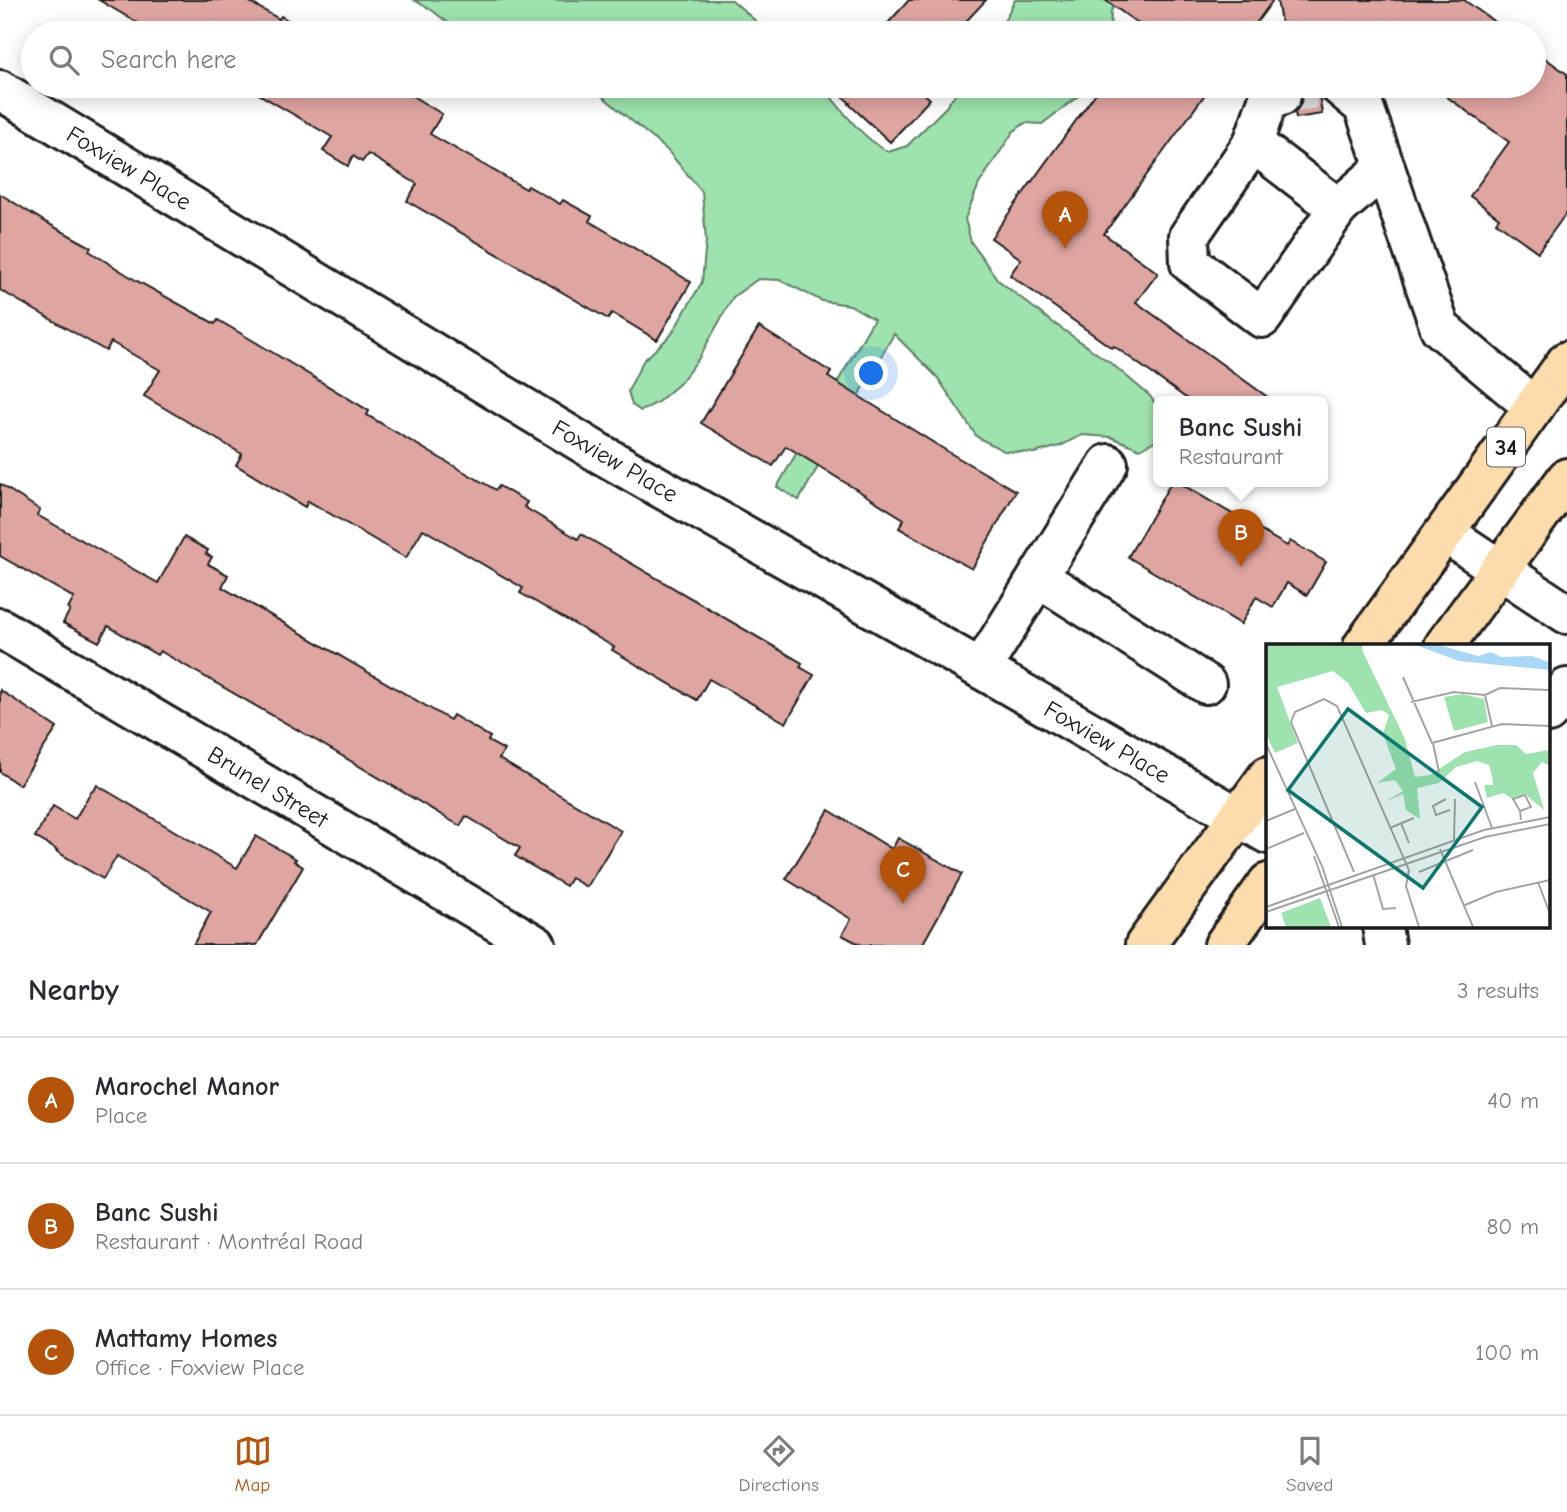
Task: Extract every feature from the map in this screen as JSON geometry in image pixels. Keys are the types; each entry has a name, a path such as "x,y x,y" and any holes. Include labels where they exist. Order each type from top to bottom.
{"main road":[{"name":"34","path":"1364,644 1567,361"},
{"path":"1445,644 1567,478"},
{"path":"1145,945 1253,825 1266,783"},
{"path":"1224,945 1266,886"}],"street":[{"name":"Foxview Place","path":"0,90 599,453 1253,825"},
{"path":"1277,98 1268,100 1253,143 1189,236 1190,263 1262,318 1338,208 1385,167"},
{"path":"1340,98 1364,107 1440,328 1534,407"},
{"path":"1253,143 1338,208"},
{"path":"981,669 1108,464"},
{"path":"1445,533 1567,614"},
{"path":"1038,577 1206,684"},
{"name":"Brunel Street","path":"0,628 536,945"},
{"path":"1550,710 1567,688"}],"green space":[{"path":"414,0 732,0 756,21 446,21"},
{"path":"1015,0 1118,0 1111,11 1111,21 1004,21"},
{"path":"604,98 832,98 860,130 888,152 907,146 952,98 1076,98 1042,124 1025,123 1013,132 979,184 965,219 971,242 998,280 1112,364 1150,396 1153,401 1153,442 1140,449 1111,437 1082,435 1060,446 1034,453 1004,451 977,437 937,377 894,334 799,500 777,487 874,319 850,305 822,301 780,280 758,279 733,297 699,358 680,383 658,402 641,411 632,405 628,391 643,361 671,335 702,282 706,241 702,192 668,151"}],"building":[{"path":"99,0 246,0 279,19 281,16 289,21 135,21"},
{"path":"909,0 986,0 966,21 890,21"},
{"path":"1105,0 1273,0 1258,21 1135,21"},
{"path":"1277,0 1464,0 1493,21 1281,21"},
{"path":"1546,59 1567,74 1567,212 1538,252 1496,222 1499,218 1470,196 1509,142 1448,98 1546,98"},
{"path":"265,98 416,98 442,114 430,134 526,189 528,186 560,204 563,200 592,216 589,221 691,282 657,340 612,313 608,319 407,201 417,184 368,154 362,162 353,156 348,166 323,151 332,137"},
{"path":"844,98 930,99 890,142"},
{"path":"1092,98 1202,98 1104,234 1158,273 1136,302 1266,396 1183,396 1010,275 1021,259 991,238"},
{"path":"1320,98 1322,114 1296,118 1295,112 1302,100"},
{"path":"0,194 91,247 89,251 137,281 215,324 218,320 257,343 369,411 367,415 433,454 496,490 499,486 527,502 524,507 578,539 581,534 802,663 800,667 814,675 786,723 709,679 697,700 612,650 614,647 520,593 523,588 423,529 406,558 308,501 305,507 236,465 242,454 144,396 160,370 111,342 106,351 0,290"},
{"path":"759,327 831,372 828,377 1016,491 972,569 899,528 904,519 786,446 773,466 701,423"},
{"path":"0,484 40,510 37,515 158,583 184,537 208,550 206,554 212,557 208,564 228,575 222,587 450,720 453,715 490,737 488,741 504,750 499,759 621,831 587,887 571,878 566,886 515,856 520,848 466,816 460,826 160,651 157,655 108,626 99,642 63,623 74,598 0,556"},
{"path":"1169,487 1186,487 1287,546 1290,541 1326,562 1307,595 1287,583 1273,607 1256,597 1241,624 1128,557"},
{"path":"0,690 57,728 19,785 0,772"},
{"path":"97,785 237,868 256,836 296,859 294,861 303,867 257,945 193,945 211,912 117,856 103,879 35,837 53,806 75,819"},
{"path":"829,810 892,849 898,838 962,874 922,945 861,945 842,935 851,919 786,879"}],"place":[{"name":"Marochel Manor","path":"1065,249"},
{"name":"Banc Sushi","path":"1241,567"},
{"name":"Mattamy Homes","path":"903,904"}]}
